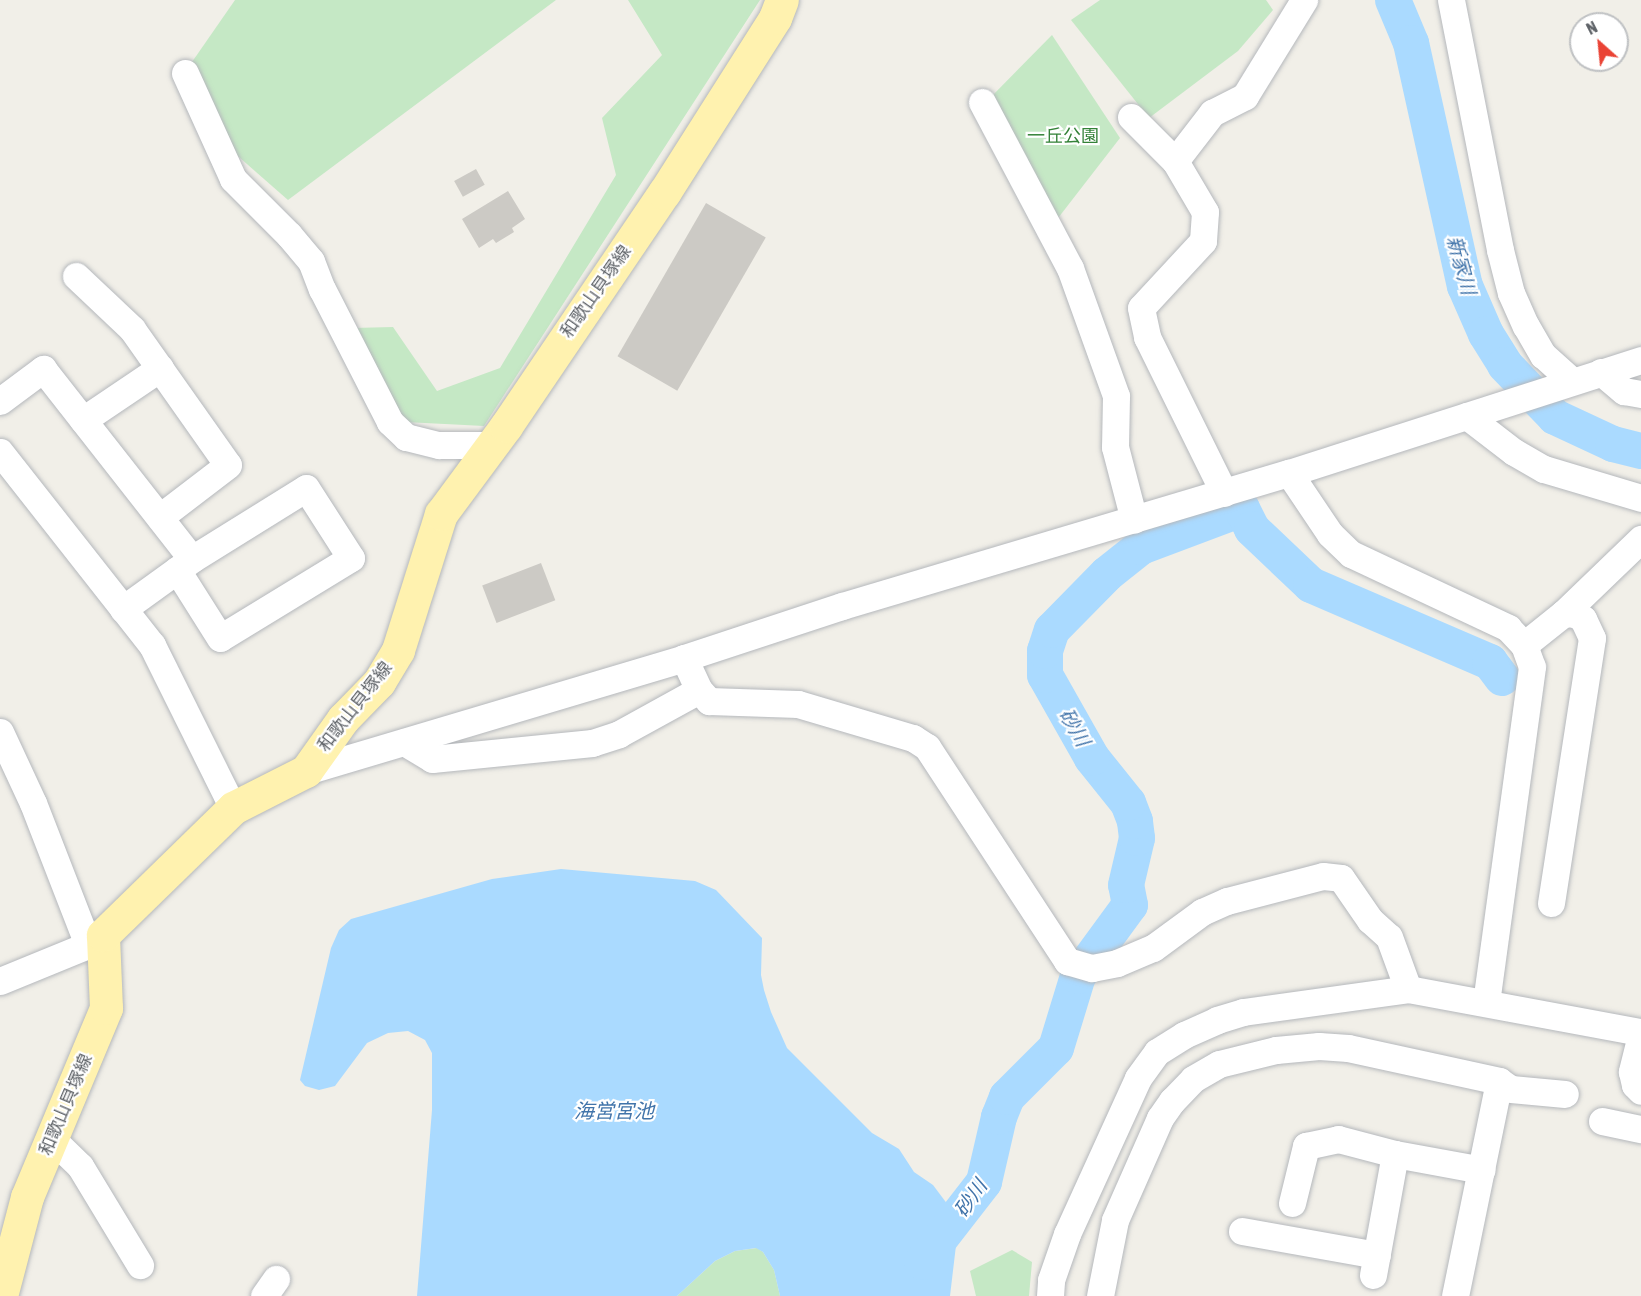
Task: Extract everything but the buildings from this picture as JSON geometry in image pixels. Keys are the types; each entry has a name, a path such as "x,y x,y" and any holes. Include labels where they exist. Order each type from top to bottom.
{"main road":[{"name":"和歌山貝塚線","path":"1,1296 27,1197 106,1008 96,940 233,807 306,771 343,719 380,682 398,650 441,514 492,445 664,194 775,18 782,0"}],"street":[{"path":"1175,161 1212,114 1245,96 1304,0"},
{"path":"1451,0 1500,250 1511,293 1526,326 1543,355 1572,381"},
{"path":"185,73 233,179 289,235 310,261 390,422 406,437 439,445 492,445"},
{"path":"982,102 1070,268 1116,396 1115,447 1134,520"},
{"path":"1131,117 1175,161 1206,212 1203,241 1141,308 1147,337 1224,493"},
{"path":"76,276 132,328 228,465 160,517"},
{"path":"306,771 684,658 842,606 1224,493 1641,360"},
{"path":"84,420 160,368"},
{"path":"0,401 43,369 160,517 184,564 220,638 351,558 306,488 184,564 123,609"},
{"path":"1601,372 1624,391 1641,394"},
{"path":"1467,416 1514,452 1544,470 1641,498"},
{"path":"0,452 152,645 233,807"},
{"path":"1288,473 1330,534 1351,554 1508,628 1524,645 1532,667 1486,1002"},
{"path":"1524,645 1564,612 1641,539"},
{"path":"1551,903 1592,638 1583,619 1576,614 1564,612"},
{"path":"684,658 699,690 709,701 798,704 913,738 927,747 1067,961 1084,965 1117,963 1153,948 1202,912 1227,901 1323,876 1341,878 1370,920 1389,937 1408,989"},
{"path":"404,742 432,759 592,743 618,734 699,690"},
{"path":"0,732 96,940 0,981"},
{"path":"1050,1296 1051,1280 1081,1204 1138,1078 1157,1052 1217,1020 1243,1012 1408,989 1486,1002 1641,1034 1632,1072 1635,1084 1641,1091"},
{"path":"1100,1296 1115,1220 1160,1118 1172,1101 1193,1079 1219,1064 1276,1050 1348,1048 1499,1081 1511,1089 1565,1094"},
{"path":"1455,1296 1499,1081"},
{"path":"1602,1121 1641,1129"},
{"path":"52,1139 80,1166 140,1265"},
{"path":"1292,1203 1305,1146 1338,1139 1395,1154 1482,1170"},
{"path":"1242,1230 1375,1265 1395,1154"},
{"path":"1081,1204 1115,1220"}],"green space":[{"path":"235,0 556,0 288,200 231,150 192,62"},
{"path":"628,0 760,0 484,426 405,422 353,328 393,327 437,391 500,368 616,175 602,118 662,55"},
{"path":"1100,0 1266,0 1273,10 1238,51 1149,118 1071,20"},
{"name":"一丘公園","path":"1052,35 1120,138 1055,222 990,98"},
{"path":"757,1248 763,1252 774,1270 780,1296 677,1296 715,1261 735,1251"},
{"path":"1012,1250 1032,1262 1029,1296 976,1296 970,1271"}],"water":[{"name":"海営宮池","path":"561,869 695,881 716,890 762,938 761,975 764,990 787,1048 872,1133 899,1149 914,1172 933,1185 948,1205 957,1237 950,1296 780,1296 774,1270 763,1252 756,1248 735,1251 715,1261 677,1296 417,1296 432,1110 432,1053 425,1040 408,1031 388,1033 367,1043 335,1086 319,1090 305,1086 300,1080 331,948 339,930 351,919 492,879"}],"waterway":[{"name":"新家川","path":"1393,0 1411,43 1465,286 1486,334 1505,365 1555,417 1613,444 1641,451"},
{"name":"砂川","path":"922,1262 984,1182 999,1117 1007,1097 1056,1048 1078,976 1130,905 1126,885 1137,838 1135,821 1128,803 1092,758 1045,675 1045,651 1052,630 1107,574 1141,547 1242,509 1252,529 1311,585 1490,662 1502,678"}]}
